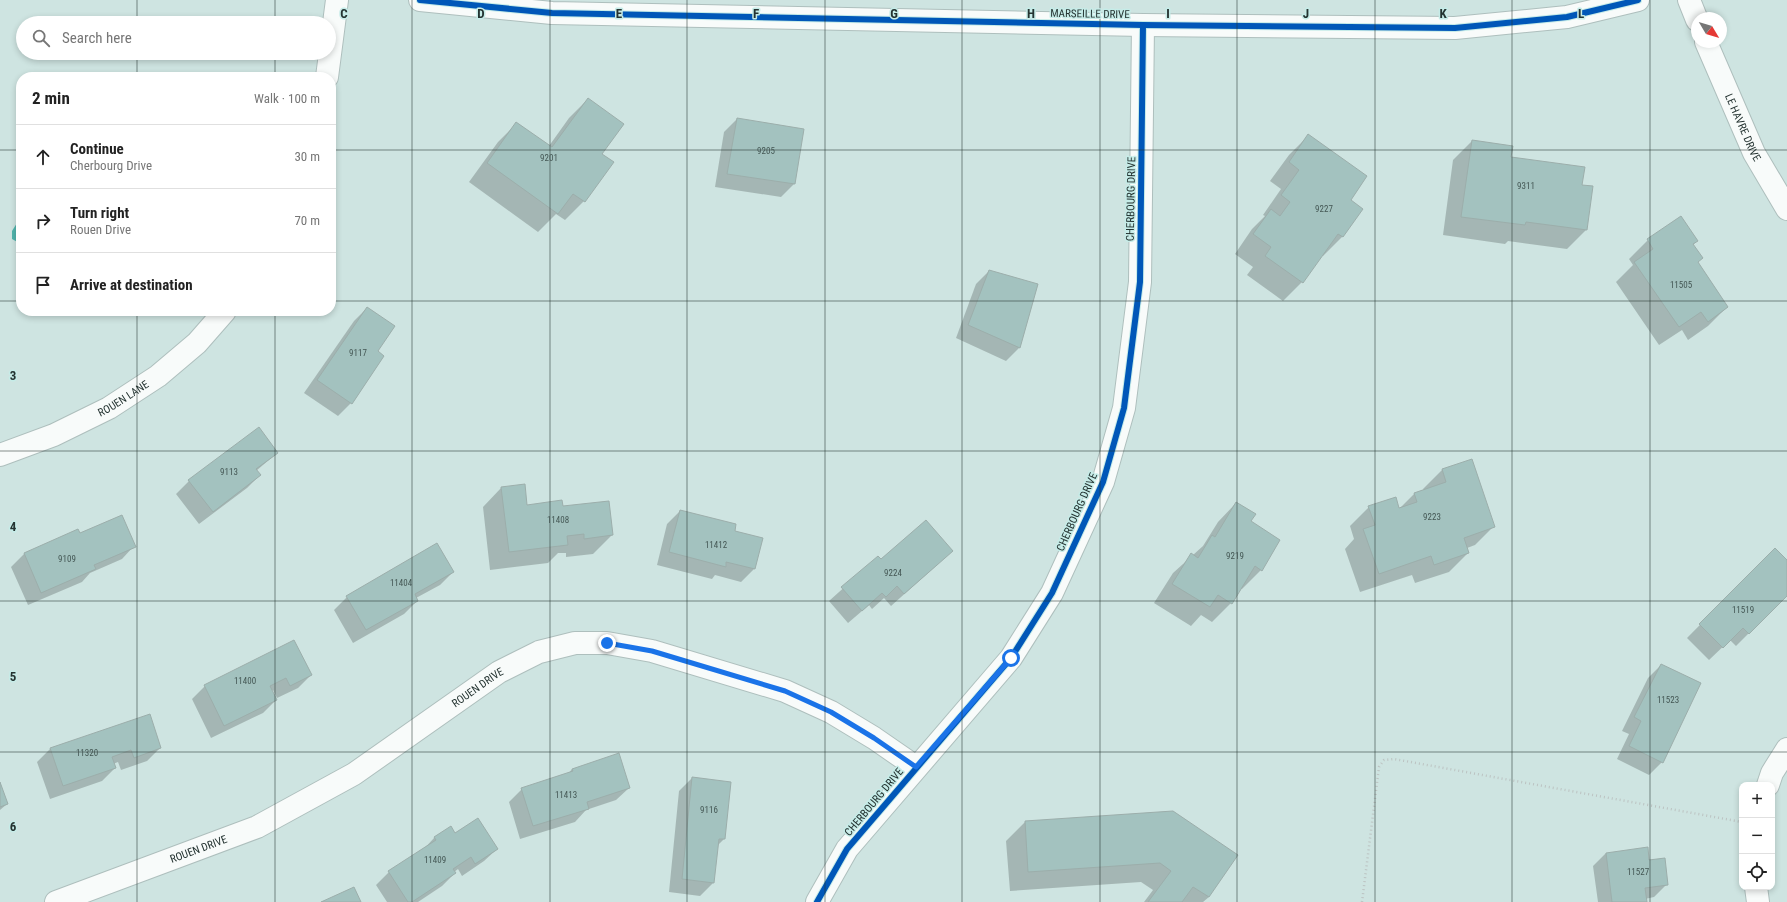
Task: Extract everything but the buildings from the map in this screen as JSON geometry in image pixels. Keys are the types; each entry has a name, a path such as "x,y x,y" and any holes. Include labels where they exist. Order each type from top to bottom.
{"street":[{"path":"335,16 337,0"},
{"name":"MARSEILLE DRIVE","path":"420,0 552,13 1143,25 1455,28 1567,17 1638,0"},
{"path":"1689,0 1694,12"},
{"name":"CHERBOURG DRIVE","path":"817,902 847,849 1011,658 1052,593 1103,482 1124,408 1140,282 1143,25"},
{"name":"LE HAVRE DRIVE","path":"1709,48 1754,153 1787,209"},
{"path":"328,72 329,60"},
{"name":"ROUEN LANE","path":"0,455 54,435 109,408 158,376 197,343 221,316"},
{"name":"ROUEN DRIVE","path":"56,902 257,827 354,774 499,672 539,652 574,643 607,643 652,651 785,691 831,712 874,738 916,767"},
{"path":"1769,782 1772,772 1787,749"},
{"path":"1756,890 1758,902"}],"path":[{"path":"1362,902 1379,767 1384,760 1394,759 1739,821"}],"water":[{"path":"16,225 16,241 12,239 12,231"}],"cycle path":[{"path":"420,0 552,13 1143,25 1455,28 1567,17 1638,0"},
{"path":"817,902 847,849 1011,658 1052,593 1103,482 1124,408 1140,282 1143,25"}],"route":[{"path":"607,643 652,651 785,691 831,712 874,738 916,767 1011,658"}]}
